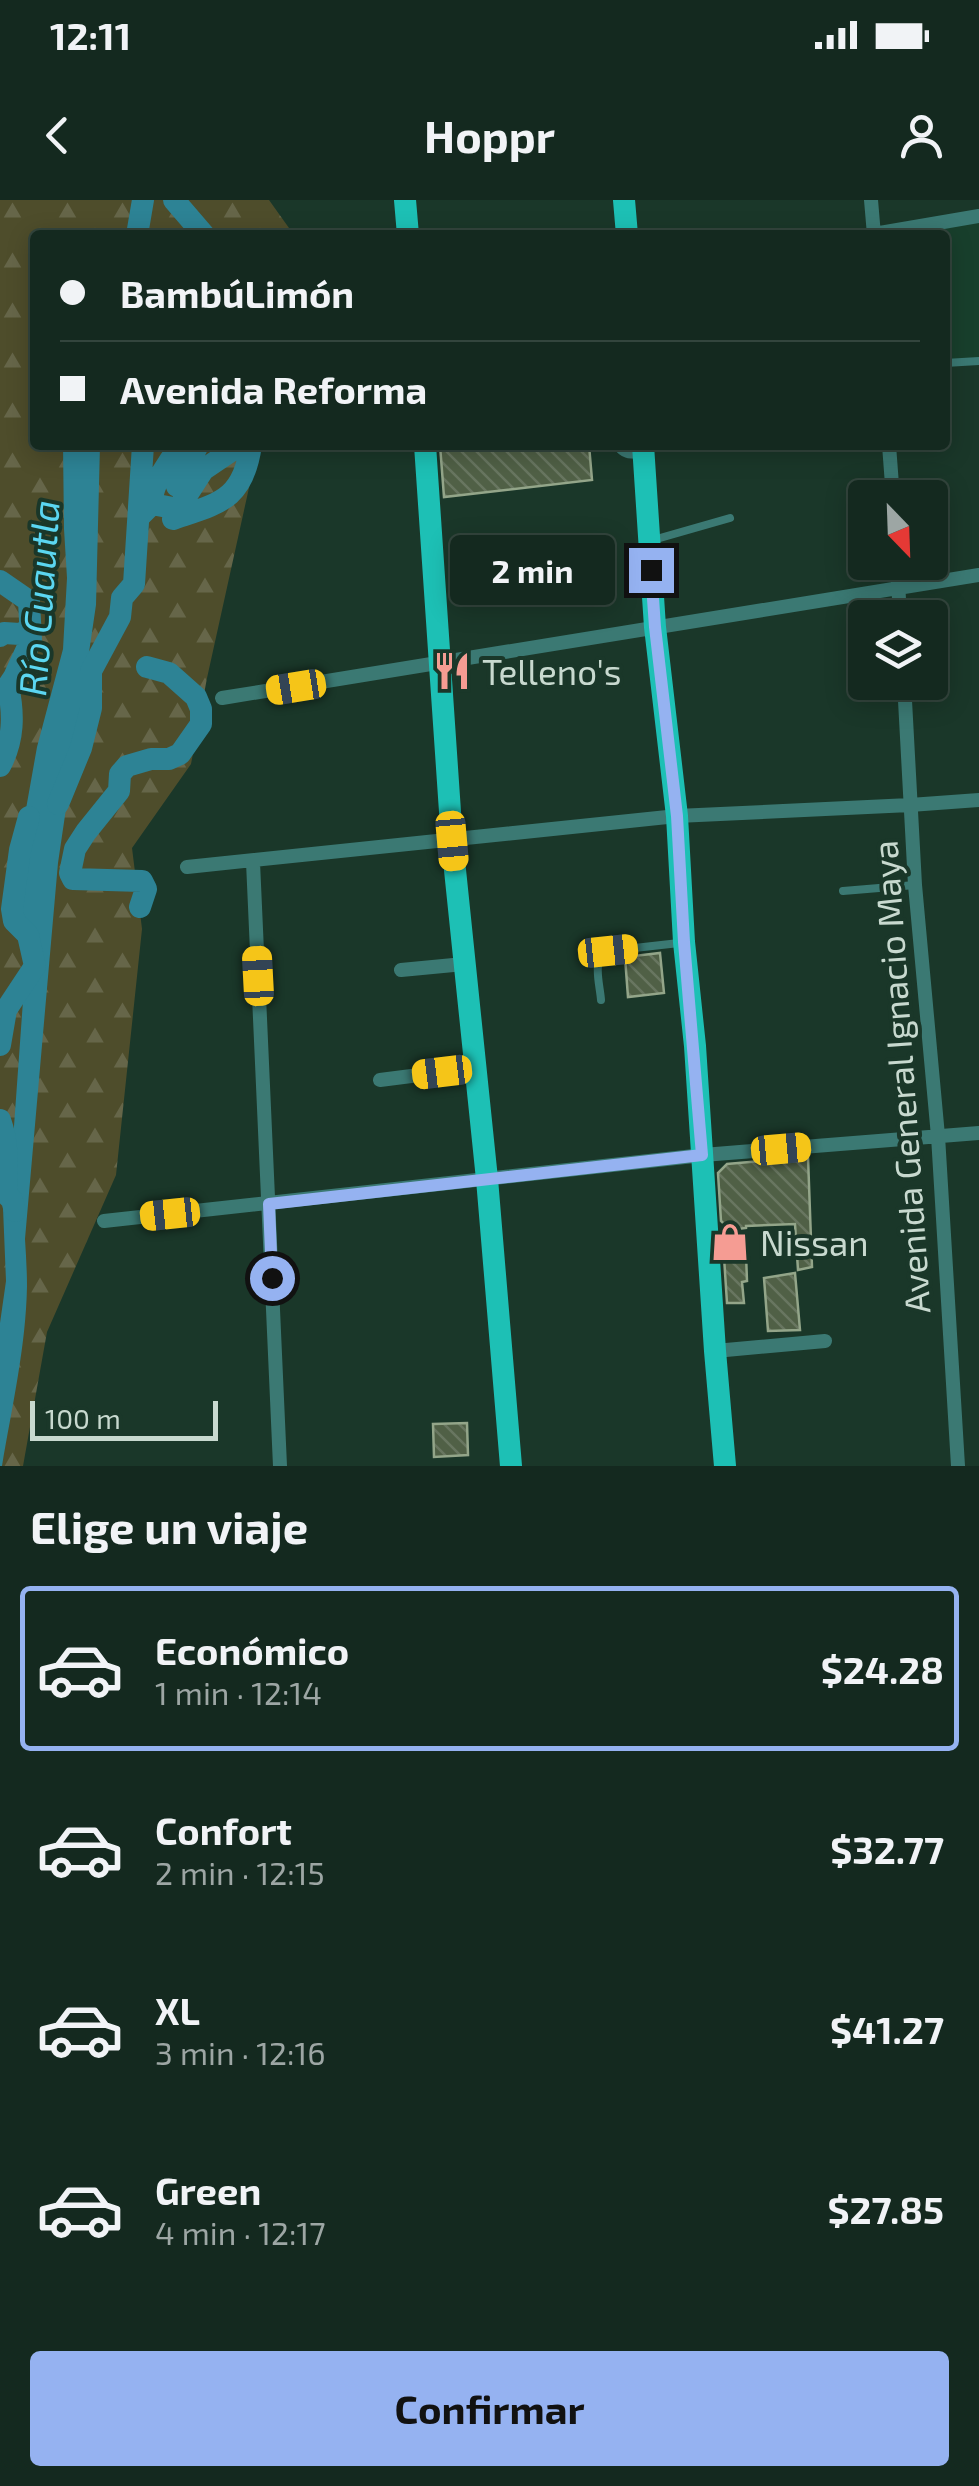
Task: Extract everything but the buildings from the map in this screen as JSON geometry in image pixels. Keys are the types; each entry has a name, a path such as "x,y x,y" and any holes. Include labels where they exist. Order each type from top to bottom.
{"main road":[{"path":"405,200 408,230"},
{"path":"624,200 627,230"},
{"path":"426,450 452,841 511,1466"},
{"path":"644,450 655,627 677,816 725,1466"}],"street":[{"path":"872,200 872,230"},
{"path":"900,230 979,216"},
{"path":"889,450 891,480"},
{"path":"222,698 979,575"},
{"path":"898,580 899,600"},
{"name":"Avenida General Ignacio Maya","path":"905,700 958,1466"},
{"path":"187,868 677,816 979,800"},
{"path":"253,862 280,1466"},
{"path":"401,970 464,964"},
{"path":"380,1080 474,1068"},
{"path":"104,1220 702,1155 979,1133"},
{"path":"715,1351 825,1341"}],"lane":[{"path":"950,363 979,361"},
{"path":"620,450 630,455 644,450"},
{"path":"649,541 730,518"},
{"path":"843,891 915,885"},
{"path":"602,1000 598,960 601,954 684,942"}],"shaded area":[{"path":"979,216 979,361 950,363 950,230 902,230"}],"green space":[{"path":"0,200 269,200 290,230 30,230 30,450 257,450 191,764 132,848 142,929 116,1175 47,1332 23,1466 0,1466"}],"water":[{"path":"63,450 100,450 96,605 58,863 25,1239 24,1331 0,1466 0,1323 6,1281 3,1208 13,1140 26,959 21,837 37,747 63,649 67,578"}],"waterway":[{"path":"138,230 143,200"},
{"path":"174,200 200,230"},
{"path":"58,804 81,748 91,708 91,671 120,617 122,598 134,584 143,450"},
{"path":"152,504 158,481 176,450"},
{"path":"177,486 195,450"},
{"path":"139,517 152,504 178,509 203,470 233,450"},
{"path":"173,519 227,497 242,478 250,450"},
{"name":"Río Cuautla","path":"0,581 29,601 31,640 8,686 12,727 0,766"},
{"name":"Río Cuautla","path":"0,636 30,629"},
{"path":"140,907 146,889 142,881 73,879 70,873 75,849 119,791 120,774 127,766 180,754 201,724 196,697 169,673 147,667"},
{"path":"0,1045 6,1010 35,966 28,935 14,921 12,909 29,817"},
{"path":"0,1120 6,1148 6,1194 15,1211"}],"place":[{"name":"Telleno's","path":"452,671"},
{"name":"Nissan","path":"730,1242"}],"route":[{"path":"272,1278 269,1204 702,1155 677,816 651,570"}]}
